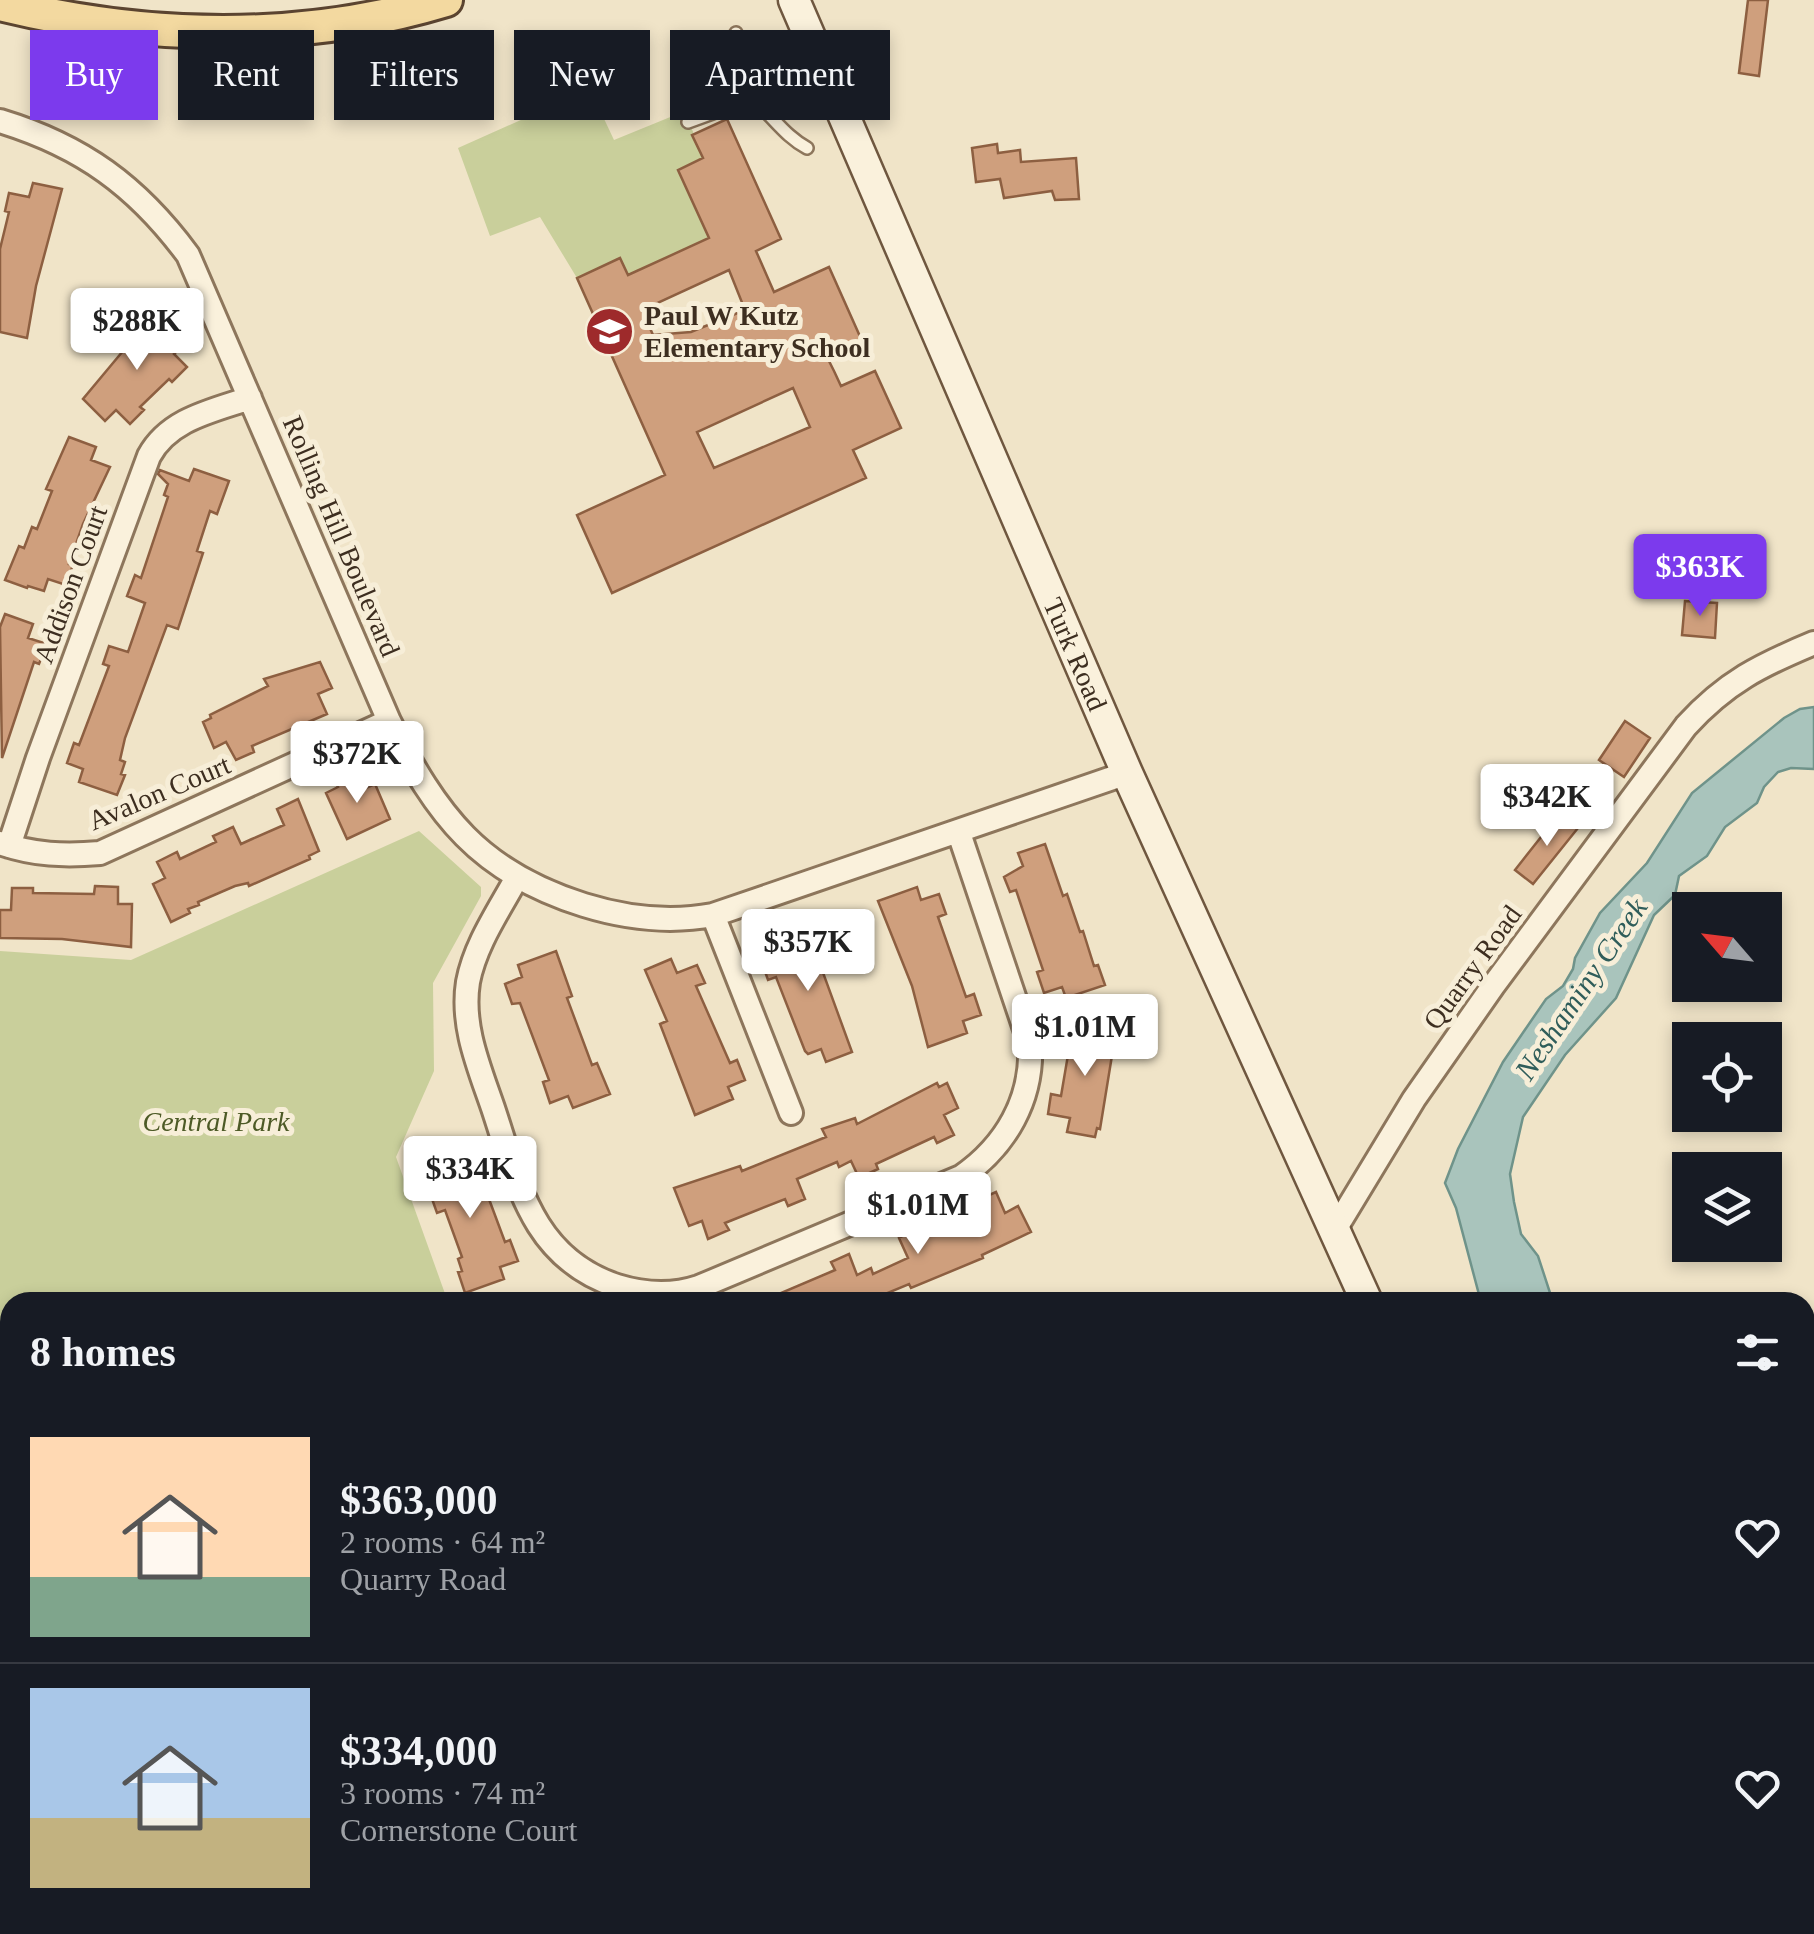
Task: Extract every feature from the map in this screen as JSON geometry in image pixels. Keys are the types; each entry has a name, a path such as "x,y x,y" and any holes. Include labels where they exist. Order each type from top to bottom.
{"main road":[{"path":"0,4 96,23 203,32 337,25 408,12 446,0"}],"street":[{"name":"Turk Road","path":"794,0 1127,772 1362,1292"},
{"name":"Rolling Hill Boulevard","path":"0,121 79,152 140,197 188,255 389,721 416,775 442,811 478,849 516,879 556,896 621,914 652,919 714,916 1127,772"},
{"name":"Addison Court","path":"4,844 158,439 184,420 250,398"},
{"name":"Quarry Road","path":"1334,1232 1448,1050 1686,726 1747,673 1814,643"},
{"name":"Avalon Court","path":"4,844 62,856 100,853 184,818 389,721"},
{"path":"680,1292 961,1177 991,1152 1013,1122 1029,1078 1030,1044 959,833"},
{"path":"516,879 473,964 466,1016 471,1042 518,1182 533,1218 556,1251 597,1279 622,1287 666,1292"},
{"path":"714,916 791,1112"}],"lane":[{"path":"688,122 693,120"},
{"path":"773,120 788,138 807,148"}],"green space":[{"path":"670,117 688,120 703,158 678,170 709,238 628,275 620,259 577,278 540,217 490,236 458,148 521,120 605,120 614,140"},
{"name":"Central Park","path":"419,831 481,887 481,896 433,983 434,1071 396,1157 444,1292 0,1292 0,951 131,960"}],"water":[{"name":"Neshaminy Creek","path":"1814,707 1814,769 1778,772 1764,787 1757,803 1725,827 1707,856 1679,876 1676,892 1654,915 1616,998 1565,1055 1523,1117 1510,1174 1514,1202 1521,1234 1538,1256 1550,1292 1478,1292 1456,1208 1445,1183 1503,1062 1546,999 1563,986 1600,913 1647,863 1692,793 1784,718"}],"building":[{"path":"1748,0 1768,0 1759,76 1739,73"},
{"path":"727,120 781,239 756,251 774,292 829,267 862,341 827,357 841,386 875,371 901,428 853,450 866,478 612,593 577,515 665,475 577,278 620,258 628,275 709,238 678,170 703,158 692,135","holes":["729,270 745,310 691,332 653,335 642,310","793,388 810,427 714,468 697,432"]},
{"path":"997,144 998,153 1020,150 1021,162 1076,158 1079,199 1055,200 1052,191 1004,198 1000,179 976,182 972,148"},
{"path":"33,183 62,189 36,286 27,338 0,332 0,249 9,212 5,211 9,193 29,197"},
{"path":"153,315 183,345 174,354 187,367 140,407 144,410 130,424 116,410 105,421 83,399"},
{"path":"69,437 96,447 91,460 110,467 83,524 66,585 48,579 44,591 27,588 5,580 19,546 24,548 32,527 37,529 52,491 46,489"},
{"path":"194,469 229,481 217,514 210,511 197,551 203,553 178,629 167,625 125,738 120,760 125,762 121,774 125,775 117,795 79,782 83,769 67,763 74,743 79,745 109,666 103,664 109,646 128,652 145,603 127,596 135,575 141,578 168,497 164,495 168,484 158,474 160,470 189,481"},
{"path":"1685,601 1717,603 1715,638 1682,635"},
{"path":"5,614 33,624 28,638 47,644 39,664 34,662 2,758 0,627"},
{"path":"320,662 332,688 318,694 327,714 252,746 254,752 236,760 226,742 214,748 203,722 210,715 268,686 264,679"},
{"path":"1625,721 1650,738 1624,777 1599,760"},
{"path":"356,773 363,789 375,784 390,819 347,839 326,793 338,787 336,782"},
{"path":"298,799 319,851 310,859 249,886 235,886 198,902 199,905 188,909 190,913 171,922 153,884 165,878 157,862 177,852 180,859 216,842 213,836 233,827 241,844 284,825 277,809"},
{"path":"1560,813 1578,828 1533,884 1515,870"},
{"path":"1045,844 1063,896 1067,894 1105,985 1066,998 1062,987 1044,993 1037,972 1043,970 1016,890 1010,892 1004,877 1023,866 1018,853"},
{"path":"95,886 118,887 118,904 132,904 131,947 62,939 0,938 0,910 11,910 12,888 33,888 33,893 94,894"},
{"path":"917,887 921,900 939,894 946,914 938,917 966,997 974,994 981,1015 963,1021 967,1033 928,1047 912,986 878,901"},
{"path":"811,926 818,959 852,1052 826,1062 821,1049 808,1054 805,1051 776,977 768,980 761,960 778,953 773,941"},
{"path":"556,951 572,996 567,998 592,1065 597,1063 610,1094 573,1108 568,1096 550,1103 543,1082 549,1080 520,1003 512,1004 505,984 522,977 518,965"},
{"path":"671,959 677,973 697,965 705,983 696,986 730,1063 737,1060 745,1080 728,1087 733,1099 695,1115 660,1024 667,1021 645,970"},
{"path":"1086,1023 1113,1028 1115,1037 1100,1129 1097,1128 1095,1137 1067,1132 1070,1118 1048,1114 1051,1094 1061,1096 1068,1055 1058,1052 1061,1033 1083,1037"},
{"path":"937,1083 939,1087 947,1083 958,1108 944,1115 954,1135 937,1143 934,1137 876,1164 878,1169 859,1178 851,1161 839,1167 837,1162 797,1179 805,1199 788,1206 785,1199 725,1223 729,1230 708,1239 702,1221 689,1226 674,1188 740,1166 742,1171 826,1137 822,1129 855,1118 857,1124"},
{"path":"457,1155 461,1168 479,1162 505,1242 510,1240 518,1261 500,1267 504,1279 465,1292 458,1272 462,1271 458,1259 462,1257 445,1210 437,1213 421,1168"},
{"path":"996,1192 1005,1213 1018,1206 1031,1232 982,1255 983,1258 911,1288 909,1284 890,1292 783,1292 835,1270 831,1262 849,1254 857,1275 871,1268 873,1274 908,1258 899,1238 920,1227 923,1233 981,1206 978,1200"}],"place":[{"name":"Paul W Kutz Elementary School","path":"609,331"}]}
